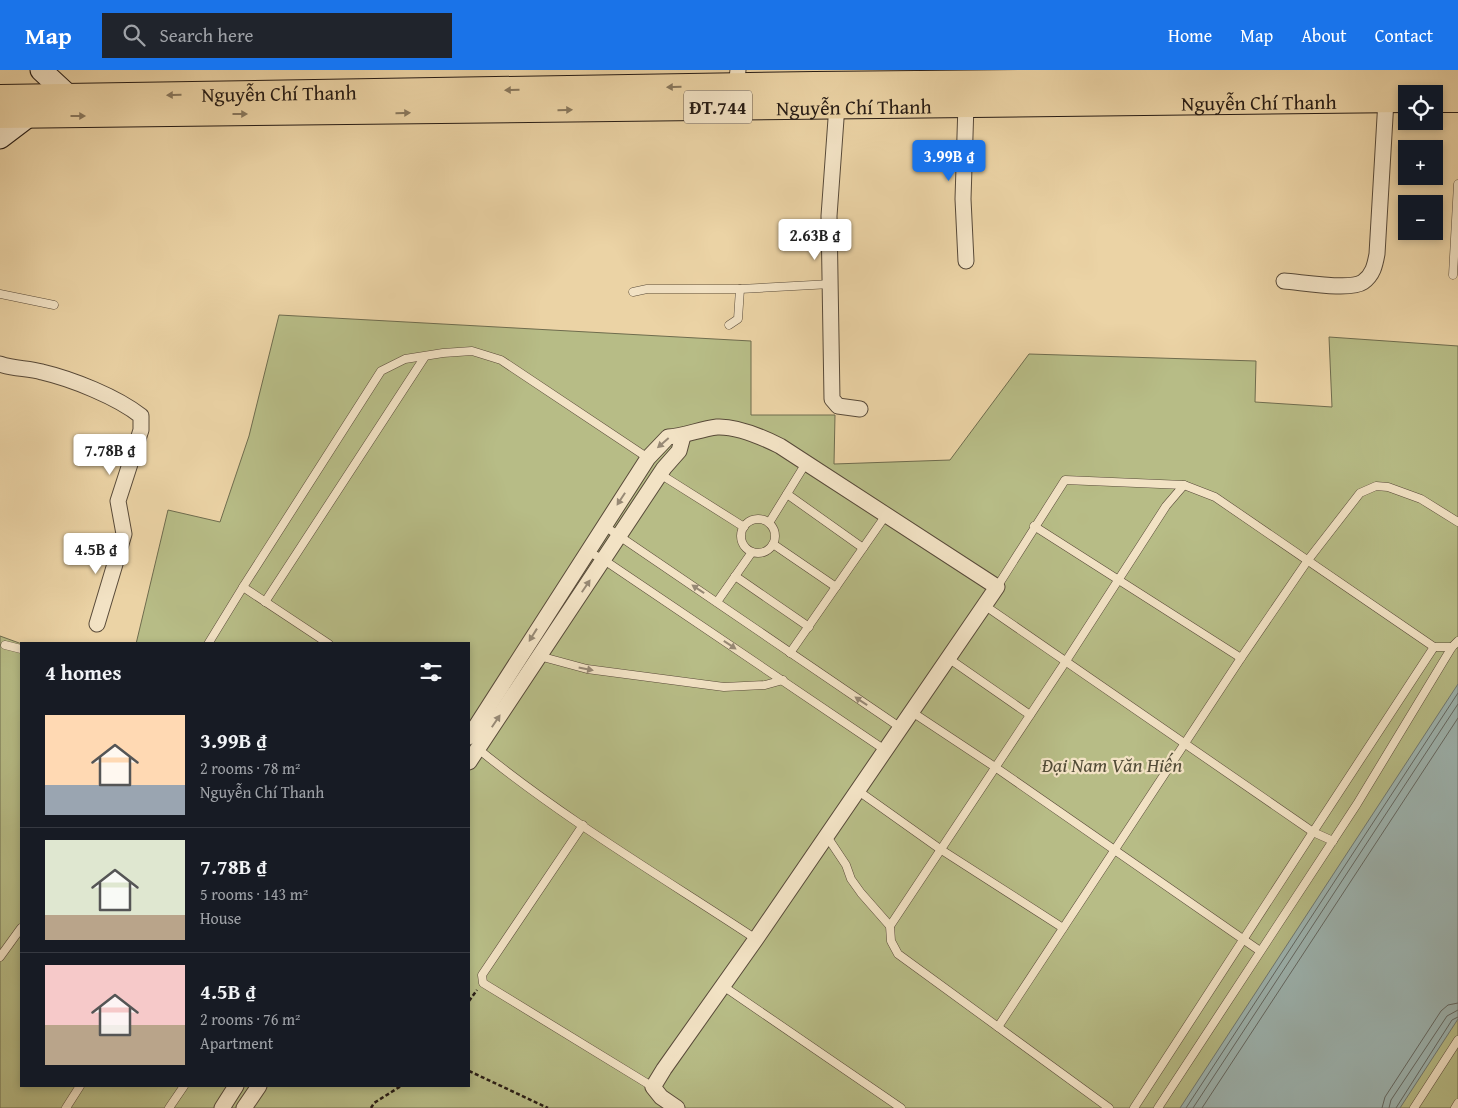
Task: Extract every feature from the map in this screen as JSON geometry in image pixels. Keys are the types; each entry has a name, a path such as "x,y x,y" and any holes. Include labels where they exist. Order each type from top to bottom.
{"main road":[{"name":"Nguyễn Chí Thanh","path":"0,97 70,97 275,104 838,94 1044,76 1396,100"},
{"name":"Nguyễn Chí Thanh","path":"0,116 275,104 737,78 838,94 966,104 1172,84 1458,78"},
{"path":"1443,100 1458,100"}],"street":[{"path":"41,70 70,97"},
{"path":"838,94 829,216 832,399 838,406 860,408"},
{"path":"1284,281 1343,285 1362,283 1373,272 1377,254 1396,100"},
{"path":"966,104 963,199 966,261"},
{"path":"0,138 29,116"},
{"path":"0,364 42,372 86,388 133,409 141,416 141,430 118,501 124,534 97,624"},
{"path":"470,755 472,742 603,525 648,458 668,437 683,436 719,427 764,438 806,463 996,587 756,939 653,1086 661,1097 677,1108"},
{"path":"472,742 539,656 660,474 679,451 683,436"},
{"path":"222,1108 235,1087"},
{"path":"244,1108 257,1087"}],"lane":[{"path":"1453,275 1458,184"},
{"path":"633,292 647,289 740,289 831,284"},
{"path":"729,325 738,319 740,289"},
{"path":"0,294 54,305"},
{"path":"209,642 380,371 405,360 443,353 472,351 501,360 648,458"},
{"path":"265,602 424,358"},
{"path":"769,523 806,463"},
{"path":"660,474 744,527"},
{"path":"996,587 1065,480 1184,485 1215,497 1434,647 1455,644"},
{"path":"1109,1108 898,954 891,941 890,926 1066,661 1166,506 1184,485"},
{"path":"998,1027 1241,658 1308,560 1360,492 1376,486 1388,487 1421,499 1458,522"},
{"path":"787,494 863,548"},
{"path":"790,652 886,515"},
{"path":"758,519 769,523 775,533 773,544 764,552 752,552 747,548 742,538 744,527 747,523 758,519"},
{"path":"603,525 901,728"},
{"path":"1034,526 1241,658"},
{"path":"773,544 836,587"},
{"path":"587,551 604,560 885,750"},
{"path":"717,602 752,552"},
{"path":"735,576 808,627"},
{"path":"243,587 326,642"},
{"path":"984,605 1313,832 1333,841"},
{"path":"1158,1108 1333,841 1455,644"},
{"path":"5,645 20,649"},
{"path":"1134,1108 1434,647"},
{"path":"539,656 587,669 724,687 765,685 783,680"},
{"path":"948,658 1030,715"},
{"path":"912,712 995,767 1260,951"},
{"path":"472,742 583,825 756,939"},
{"path":"857,790 940,849 1063,928"},
{"path":"583,825 482,975 483,983 653,1086"},
{"path":"826,835 846,865 851,879 890,926"},
{"path":"0,957 20,929"},
{"path":"723,986 901,1108"},
{"path":"1414,1108 1458,1040"},
{"path":"66,1108 79,1087"},
{"path":"169,1108 183,1087"},
{"path":"1455,1108 1458,1103"}],"path":[{"path":"470,1071 548,1108"},
{"path":"371,1108 374,1103 399,1087"}],"green space":[{"name":"Đại Nam Văn Hiến","path":"279,315 751,341 751,415 835,415 834,464 950,460 1029,354 1256,361 1255,402 1332,407 1329,337 1458,346 1458,1108 0,1108 0,636 20,643 20,1087 470,1087 470,642 136,642 168,510 220,522 249,436"}],"water":[{"path":"1458,684 1458,1019 1400,1108 1180,1108"}]}
